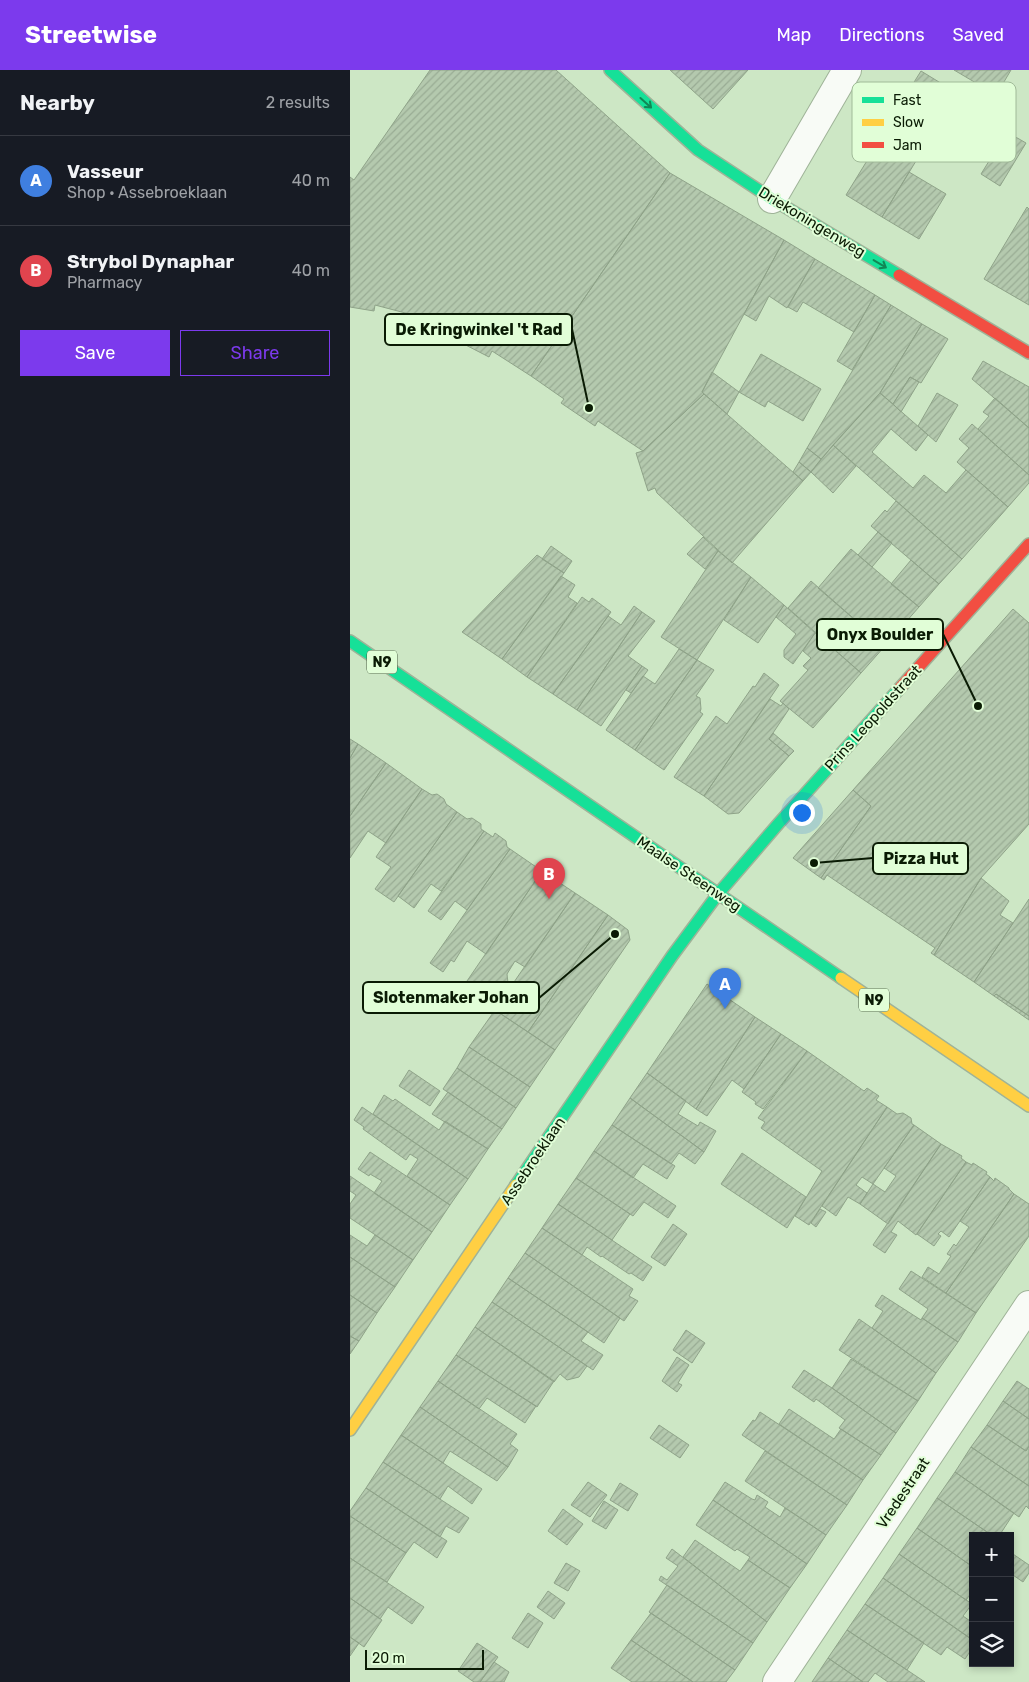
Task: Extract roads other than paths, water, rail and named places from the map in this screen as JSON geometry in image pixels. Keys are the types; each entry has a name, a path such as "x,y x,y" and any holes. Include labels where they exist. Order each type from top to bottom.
{"street":[{"name":"Driekoningenweg","path":"610,70 698,150 772,198 1029,353"},
{"path":"772,198 847,70"},
{"name":"Prins Leopoldstraat","path":"718,894 779,823 1029,544"},
{"name":"Maalse Steenweg","path":"350,641 1029,1106"},
{"name":"Assebroeklaan","path":"350,1430 667,964 718,894"},
{"name":"Vredestraat","path":"777,1682 1029,1304"}],"place":[{"name":"De Kringwinkel 't Rad","path":"589,408"},
{"name":"Onyx Boulder","path":"978,706"},
{"name":"Pizza Hut","path":"814,863"},
{"name":"Strybol Dynaphar","path":"549,899"},
{"name":"Slotenmaker Johan","path":"615,934"},
{"name":"Vasseur","path":"725,1009"}]}
